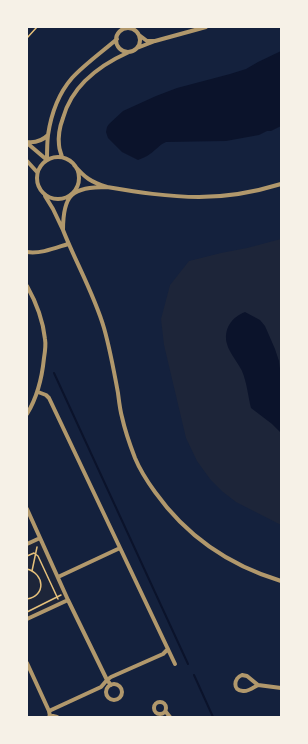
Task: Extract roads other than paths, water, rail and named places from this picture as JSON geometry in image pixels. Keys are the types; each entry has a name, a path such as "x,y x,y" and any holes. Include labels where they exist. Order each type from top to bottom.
{"street":[{"path":"62,157 59,146 60,131 65,110 79,87 88,77 111,61 137,48 155,41 206,27"},
{"path":"47,160 48,135 52,116 57,102 72,78 117,39 117,36 122,29 133,29 147,41 155,41"},
{"path":"136,31 140,42 137,48"},
{"path":"117,39 119,47 122,50 129,52"},
{"path":"27,142 40,141 48,135"},
{"path":"27,142 47,160"},
{"path":"281,184 250,192 200,197 144,193 107,187 89,180 67,159 62,157 47,160 39,167 36,179 63,230 94,302 103,327 111,358 123,422 135,458 146,479 163,503 178,520 191,533 209,547 253,572 281,581"},
{"path":"27,161 37,172"},
{"path":"63,230 64,210 67,201 78,184 78,171 74,165"},
{"path":"46,196 59,200 78,191 107,187"},
{"path":"27,252 36,253 68,244"},
{"path":"27,286 36,304 45,340 42,378 38,392 27,414"},
{"path":"38,392 49,398 175,664"},
{"path":"27,509 68,600 110,685"},
{"path":"27,544 40,538"},
{"path":"58,576 120,548"},
{"path":"27,619 68,600"},
{"path":"49,711 101,687 111,677 163,654 168,649"},
{"path":"27,663 49,711 49,717 57,717"},
{"path":"258,685 249,677 244,675 240,676 235,682 238,690 243,691 258,685 281,688"},
{"path":"116,684 121,688 122,693 120,698 117,700 109,700 106,696 105,690 110,685 116,684"},
{"path":"166,712 170,717"}],"waterway":[{"path":"54,373 188,664"},
{"path":"194,675 213,717"}]}
